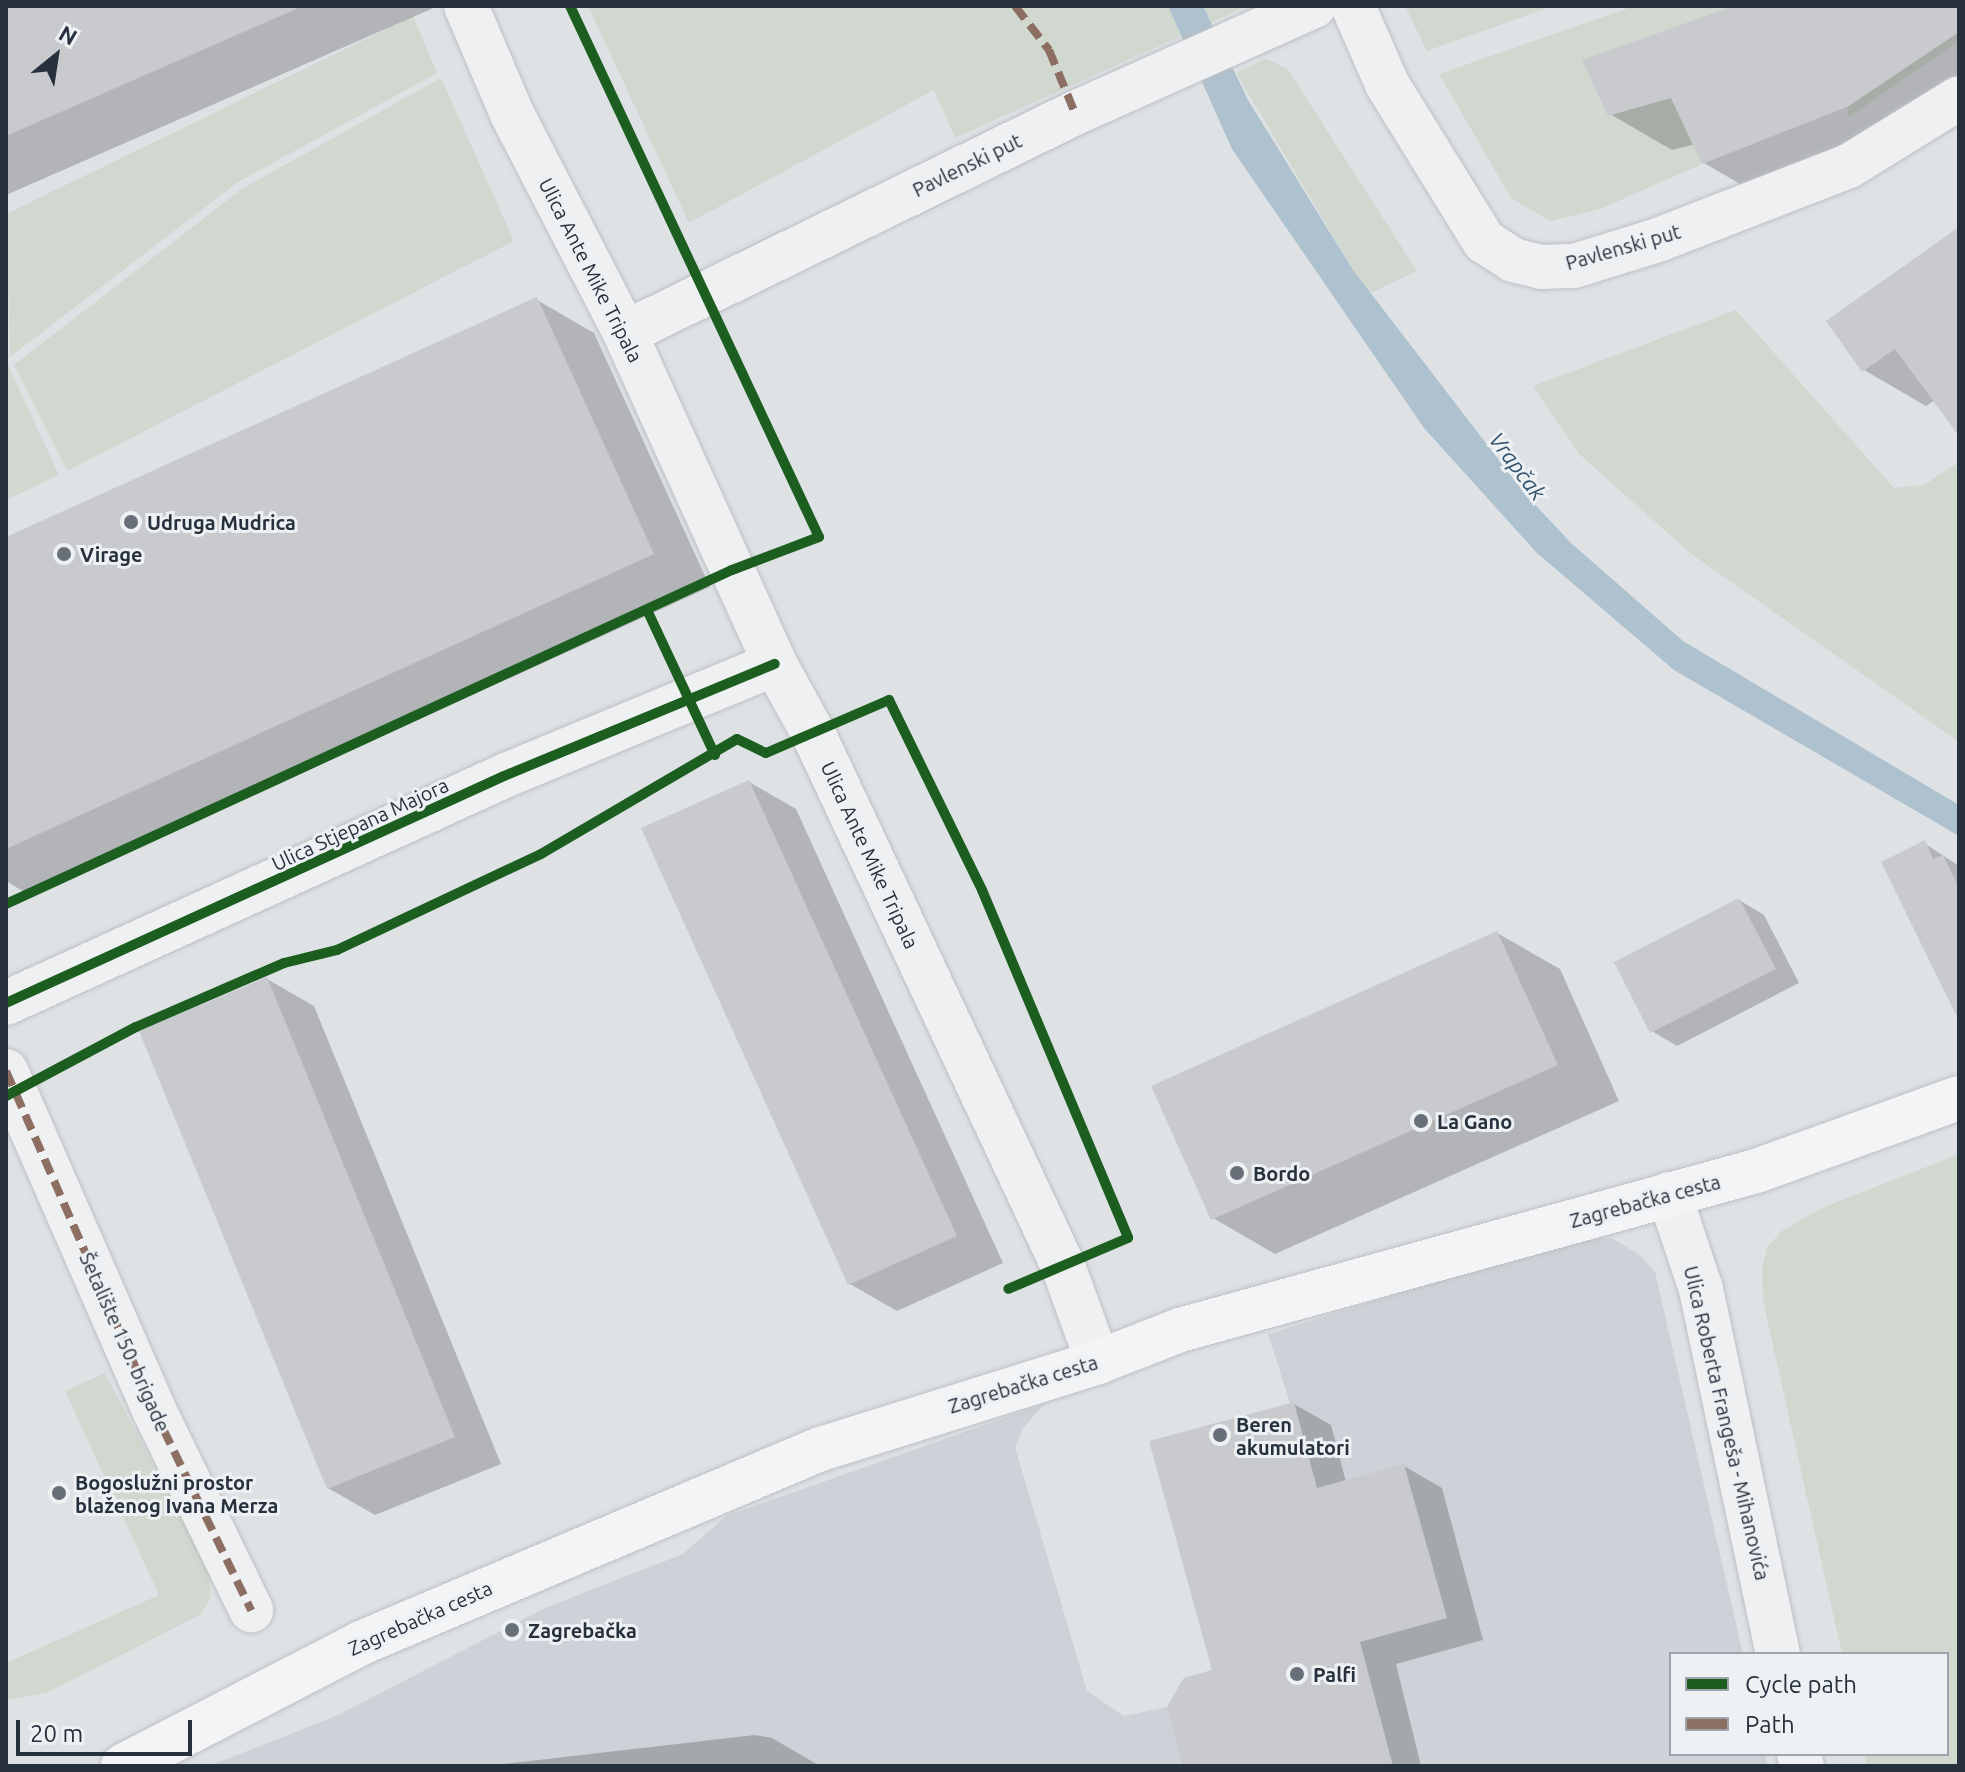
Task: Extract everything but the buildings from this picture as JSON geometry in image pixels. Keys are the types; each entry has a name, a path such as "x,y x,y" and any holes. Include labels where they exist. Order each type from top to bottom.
{"main road":[{"name":"Zagrebačka cesta","path":"137,1761 361,1643 754,1473 872,1431 1098,1362 1180,1330 1756,1171 1959,1098"}],"street":[{"name":"Ulica Ante Mike Tripala","path":"466,6 512,114 625,333 775,664 813,733 1063,1266 1098,1362"},
{"name":"Pavlenski put","path":"625,333 1163,74 1314,6"},
{"name":"Pavlenski put","path":"1353,6 1387,84 1484,241 1513,260 1541,267 1574,266 1658,240 1849,166 1959,98"},
{"name":"Ulica Stjepana Majora","path":"6,1003 305,871 504,776 775,664"},
{"name":"Šetalište 150. brigade","path":"6,1071 153,1408 251,1610"},
{"name":"Ulica Roberta Frangeša - Mihanovića","path":"1669,1194 1701,1289 1778,1652"}],"shaded area":[{"path":"588,6 1247,6 955,138 934,90 689,223"},
{"path":"1405,6 1553,6 1427,51"},
{"path":"1634,6 1734,6 1671,98 1702,164 1600,209 1550,221 1511,198 1439,74"},
{"path":"413,16 437,73 238,182 10,357 6,214"},
{"path":"1959,32 1959,41 1849,117 1847,107"},
{"path":"1265,59 1287,68 1417,271 1371,293 1353,270 1236,73"},
{"path":"441,78 514,241 67,471 14,365 243,188"},
{"path":"1736,310 1894,488 1924,485 1959,462 1959,742 1690,553 1579,454 1533,386"},
{"path":"6,361 59,475 6,500"},
{"path":"1959,1154 1959,1766 1867,1766 1864,1756 1949,1756 1949,1652 1842,1652 1763,1301 1762,1268 1767,1247 1783,1230 1822,1208"},
{"path":"1580,1237 1613,1239 1640,1255 1655,1272 1743,1652 1669,1652 1669,1756 1766,1756 1768,1766 209,1766 338,1715 547,1607 683,1554 726,1516 1044,1404 1023,1428 1015,1447 1087,1691 1124,1716 1167,1707 1184,1678 1227,1666 1317,1488 1268,1334"},
{"path":"105,1373 210,1573 210,1600 200,1615 46,1693 6,1700 6,1663 159,1595 65,1391"}],"water":[{"path":"1168,6 1203,6 1248,100 1353,270 1525,494 1571,543 1683,641 1959,805 1959,836 1674,670 1537,553 1424,428 1232,149"}],"marked path":[{"path":"1015,6 1049,50 1075,113"},
{"path":"6,1071 153,1408 251,1610"}],"cycle path":[{"path":"6,904 732,570 819,537 570,6"},
{"path":"648,612 715,755"},
{"path":"6,1003 504,776 775,664"},
{"path":"6,1096 136,1027 284,963 337,950 541,854 737,739 766,753 889,700 982,890 1128,1238 1008,1289"}],"place":[{"name":"Udruga Mudrica","path":"131,522"},
{"name":"Virage","path":"64,554"},
{"name":"La Gano","path":"1421,1121"},
{"name":"Bordo","path":"1237,1173"},
{"name":"Beren akumulatori","path":"1220,1435"},
{"name":"Bogoslužni prostor blaženog Ivana Merza","path":"59,1493"},
{"name":"Zagrebačka","path":"512,1630"},
{"name":"Palfi","path":"1297,1674"}],"water label":[{"name":"Vrapčak","path":"1518,466"}]}
